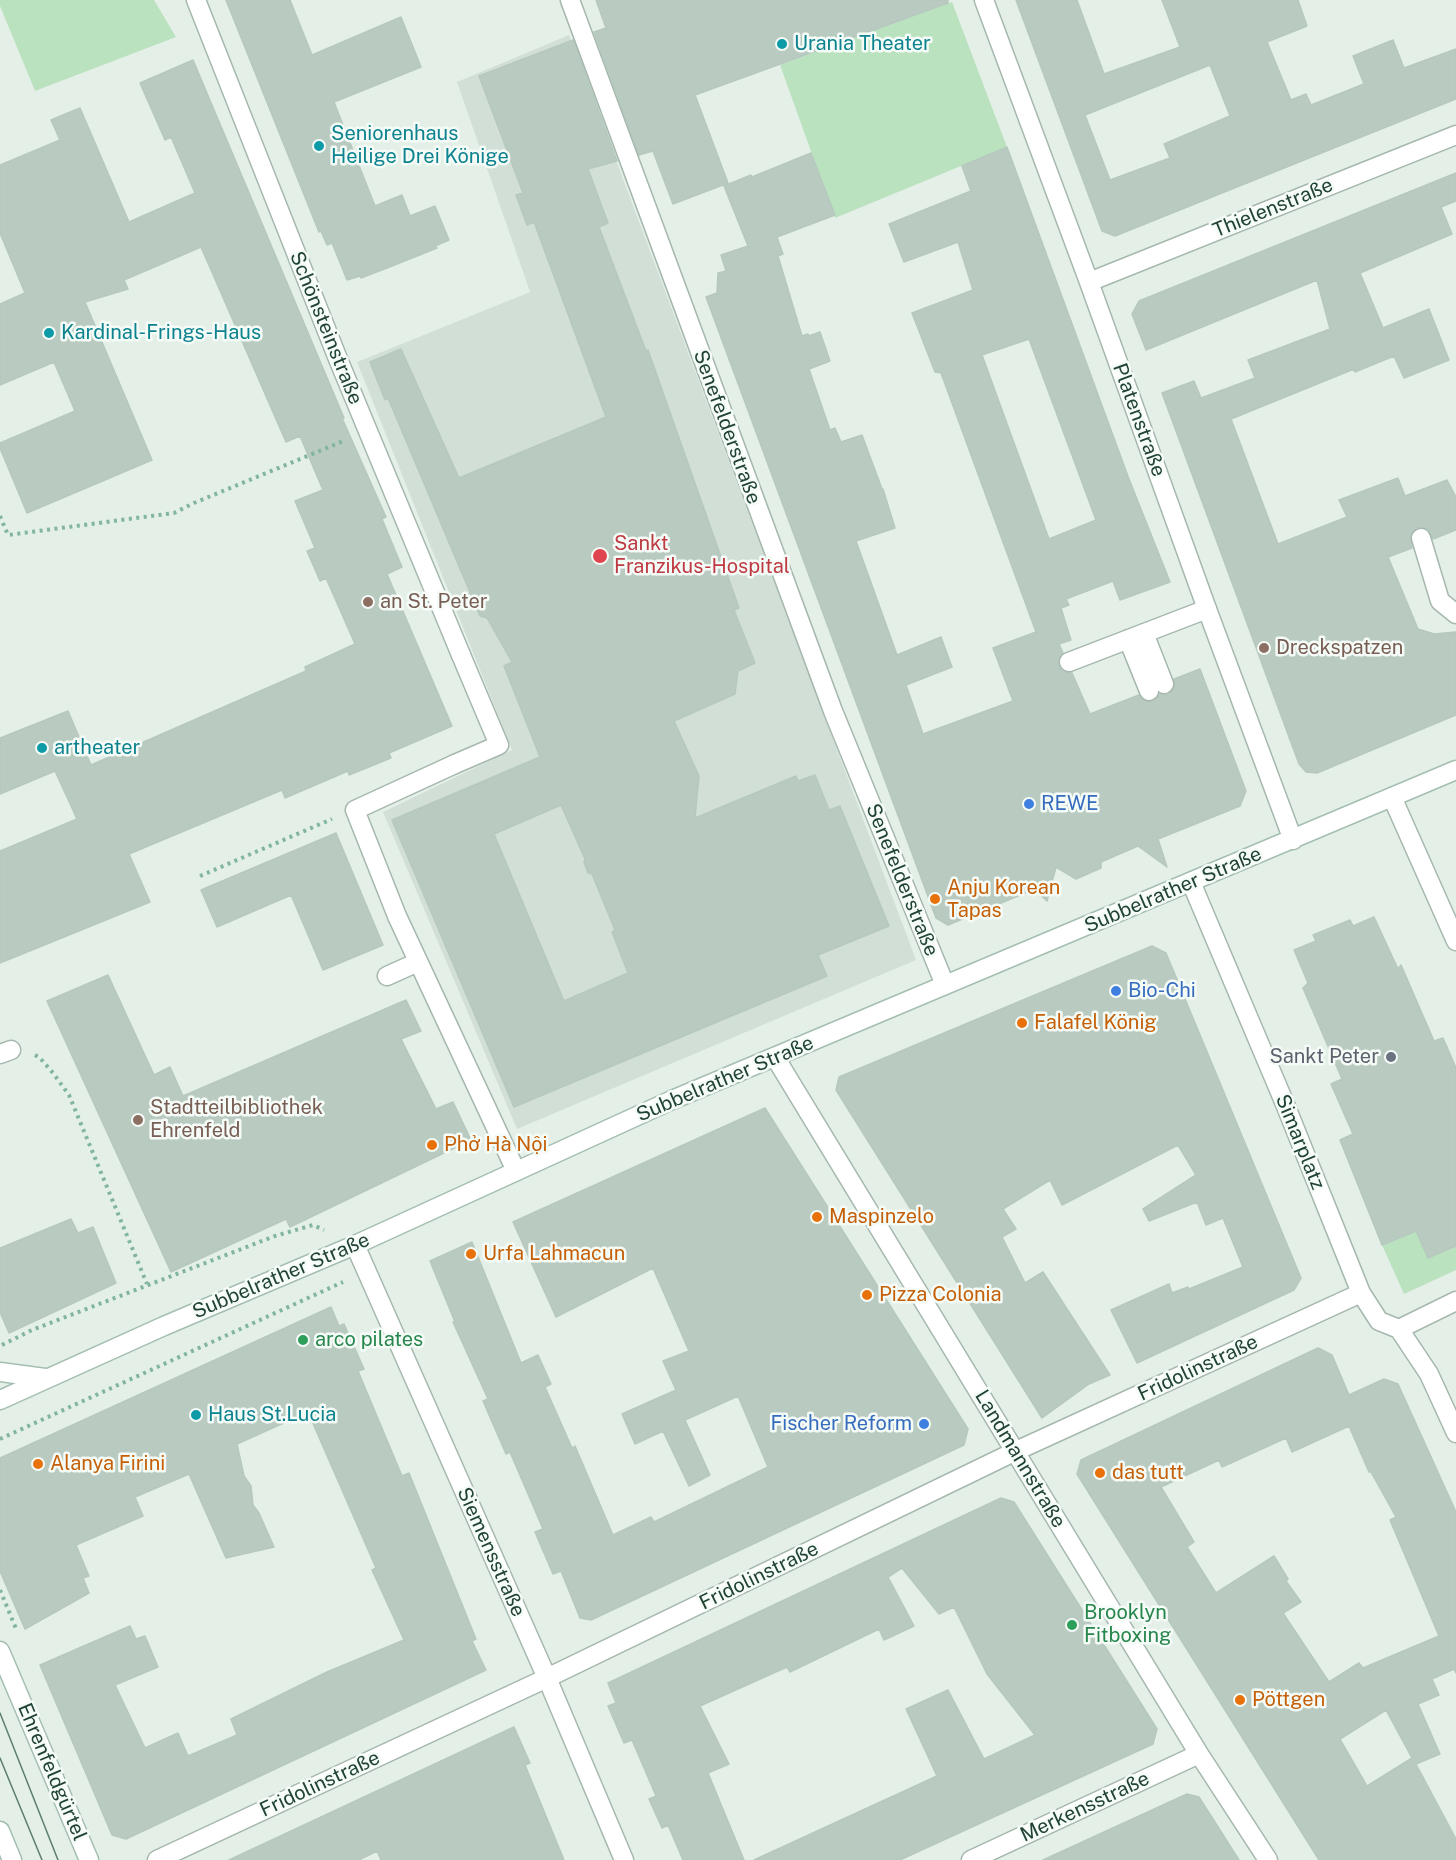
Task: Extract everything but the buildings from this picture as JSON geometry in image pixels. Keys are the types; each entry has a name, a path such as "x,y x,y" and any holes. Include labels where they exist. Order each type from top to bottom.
{"street":[{"name":"Schönsteinstraße","path":"196,0 290,241 499,745 355,810"},
{"name":"Senefelderstraße","path":"570,0 832,711 945,985"},
{"name":"Platenstraße","path":"984,0 1293,840"},
{"name":"Thielenstraße","path":"1089,282 1456,135"},
{"path":"1421,538 1440,601 1456,614"},
{"path":"1069,662 1207,609"},
{"path":"1136,636 1156,687"},
{"name":"Subbelrather Straße","path":"0,1400 45,1378 355,1245 775,1057 1456,770"},
{"path":"1392,797 1456,941"},
{"path":"355,810 397,916 516,1171"},
{"name":"Simarplatz","path":"1191,882 1285,1104 1361,1293 1379,1321 1400,1329"},
{"path":"387,976 418,962"},
{"name":"Landmannstraße","path":"775,1057 1199,1754 1268,1860"},
{"name":"Siemensstraße","path":"355,1245 547,1678 624,1860"},
{"name":"Fridolinstraße","path":"157,1860 547,1678 1016,1451 1361,1293"},
{"path":"1456,1301 1400,1329 1429,1374 1456,1433"},
{"path":"0,1371 45,1378"},
{"name":"Ehrenfeldgürtel","path":"0,1650 89,1860"},
{"name":"Merkensstraße","path":"971,1860 1199,1754"},
{"path":"0,1831 12,1860"}],"path":[{"path":"0,516 8,535 174,513 368,430"},
{"path":"200,876 355,810"},
{"path":"5,1052 25,1051 40,1058 69,1095 147,1284"},
{"path":"0,1346 32,1330 147,1284 275,1236 313,1225 355,1245"},
{"path":"0,1439 367,1271"}],"shaded area":[{"name":"Sankt Franzikus-Hospital","path":"569,35 916,960 517,1129 383,812 512,750 357,362 530,292 457,82"}],"green space":[{"path":"0,0 154,0 176,37 35,91 0,6"},
{"path":"952,2 1007,147 835,218 780,65"},
{"path":"1416,1231 1428,1258 1456,1246 1456,1270 1404,1294 1382,1245"}],"tram line":[{"path":"0,1713 58,1860"},
{"path":"0,1758 42,1860"}],"place":[{"name":"Urania Theater","path":"782,44"},
{"name":"Seniorenhaus Heilige Drei Könige","path":"319,146"},
{"name":"Kardinal-Frings-Haus","path":"49,333"},
{"name":"Sankt Franzikus-Hospital","path":"600,556"},
{"name":"an St. Peter","path":"368,602"},
{"name":"Dreckspatzen","path":"1264,648"},
{"name":"artheater","path":"42,748"},
{"name":"REWE","path":"1029,804"},
{"name":"Anju Korean Tapas","path":"935,899"},
{"name":"Bio-Chi","path":"1116,991"},
{"name":"Falafel König","path":"1022,1023"},
{"name":"Sankt Peter","path":"1391,1057"},
{"name":"Stadtteilbibliothek Ehrenfeld","path":"138,1120"},
{"name":"Phở Hà Nội","path":"432,1145"},
{"name":"Maspinzelo","path":"817,1217"},
{"name":"Urfa Lahmacun","path":"471,1254"},
{"name":"Pizza Colonia","path":"867,1295"},
{"name":"arco pilates","path":"303,1340"},
{"name":"Haus St.Lucia","path":"196,1415"},
{"name":"Fischer Reform","path":"924,1424"},
{"name":"Alanya Firini","path":"38,1464"},
{"name":"das tutt","path":"1100,1473"},
{"name":"Brooklyn Fitboxing","path":"1072,1625"},
{"name":"Pöttgen","path":"1240,1700"}]}
